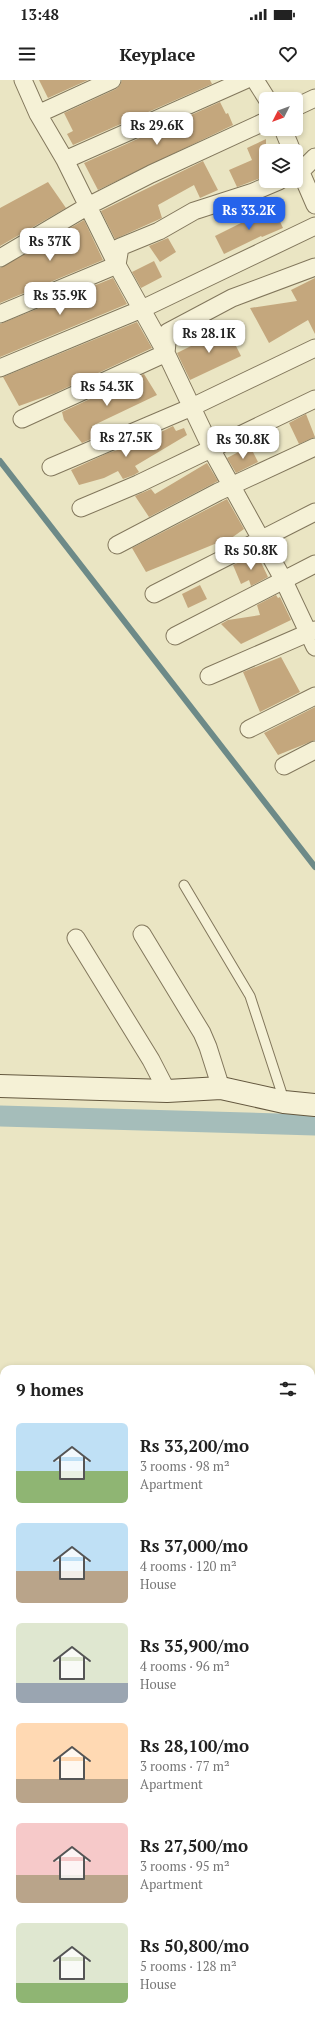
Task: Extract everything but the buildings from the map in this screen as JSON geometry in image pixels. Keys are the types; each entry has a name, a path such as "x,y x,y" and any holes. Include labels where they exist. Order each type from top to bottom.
{"main road":[{"path":"0,1086 167,1091 221,1088 284,1102 315,1105"}],"street":[{"path":"22,80 38,114 65,160 117,265 166,353 211,448 313,636 210,676"},
{"path":"38,114 112,80"},
{"path":"65,160 245,80"},
{"path":"255,80 263,92"},
{"path":"303,104 315,98"},
{"path":"0,258 88,206 151,174 259,124"},
{"path":"303,165 315,157"},
{"path":"303,181 315,205"},
{"path":"117,265 120,247 159,231 194,212 262,188"},
{"path":"0,368 142,309 315,226"},
{"path":"0,314 117,265"},
{"path":"166,353 168,332 232,298 315,266"},
{"path":"51,467 192,408 315,348"},
{"path":"22,419 166,353"},
{"path":"81,508 138,484 315,399"},
{"path":"117,545 231,486 315,447"},
{"path":"154,594 315,512"},
{"path":"175,636 315,564"},
{"path":"249,729 315,696"},
{"path":"284,766 315,750"},
{"path":"142,934 202,1033 221,1088"},
{"path":"76,938 151,1060 167,1091"}],"lane":[{"path":"184,885 250,996 284,1102"}],"waterway":[{"path":"0,461 315,867"},
{"path":"0,1116 315,1125"}]}
